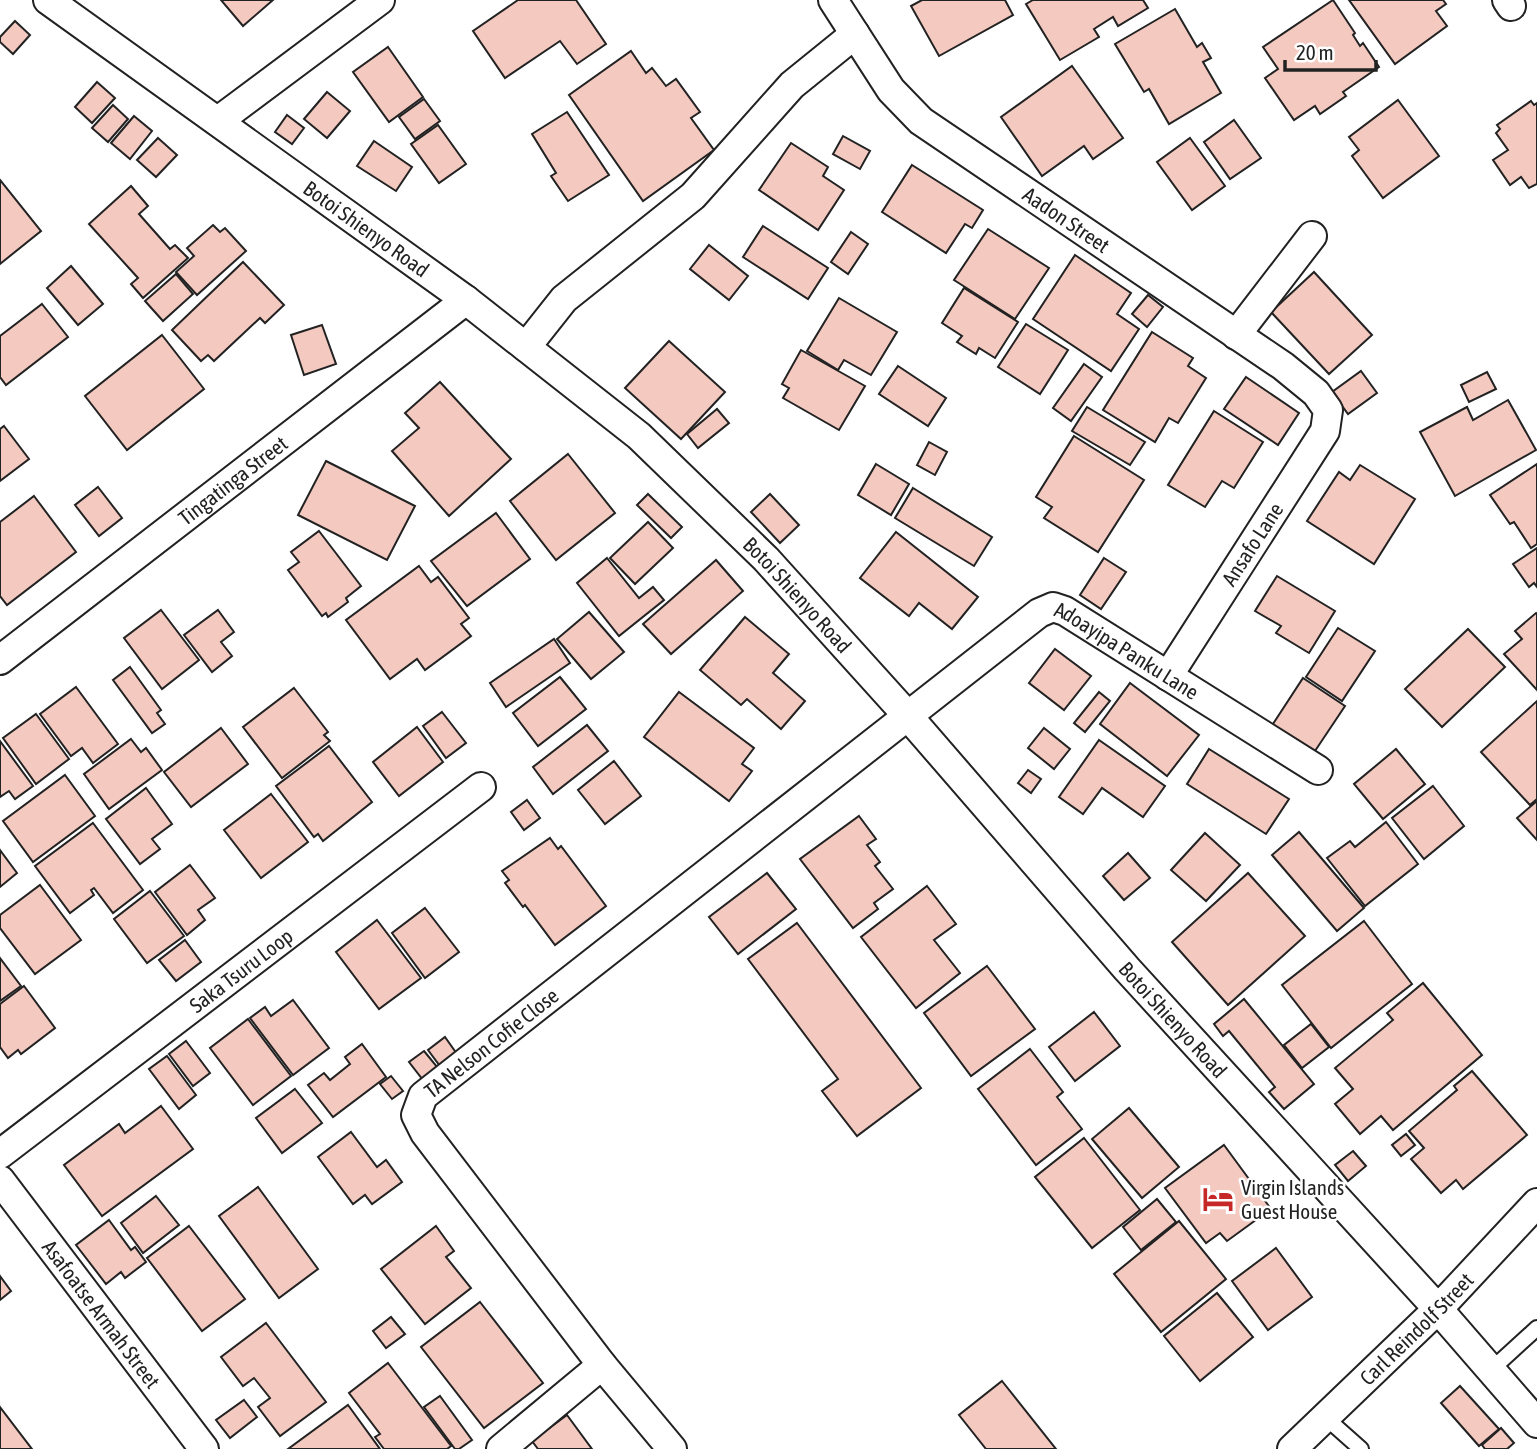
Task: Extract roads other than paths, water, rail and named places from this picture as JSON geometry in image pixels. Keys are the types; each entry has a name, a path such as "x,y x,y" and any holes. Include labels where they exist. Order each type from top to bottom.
{"street":[{"name":"Botoi Shienyo Road","path":"48,0 466,300 639,436 766,559 907,715 1128,969 1438,1308 1537,1423"},
{"path":"218,121 380,0"},
{"name":"Aadon Street","path":"833,0 891,90 921,121 1283,366 1316,393 1328,410"},
{"path":"526,347 564,299 694,197 792,85 855,34"},
{"path":"1236,335 1312,236"},
{"name":"Tingatinga Street","path":"0,660 466,300"},
{"name":"Ansafo Lane","path":"1168,676 1325,431 1328,410"},
{"name":"Adoayipa Panku Lane","path":"907,715 1039,613 1053,607 1065,611 1318,770"},
{"name":"TA Nelson Cofie Close","path":"672,1449 602,1365 425,1133 416,1115 423,1096 907,715"},
{"name":"Saka Tsuru Loop","path":"0,1154 481,787"},
{"name":"Asafoatse Armah Street","path":"0,1180 198,1447"},
{"name":"Carl Reindolf Street","path":"1292,1449 1438,1308 1537,1203"},
{"path":"501,1449 602,1365"}],"lane":[{"path":"1491,1370 1537,1328"},
{"path":"1325,1417 1361,1449"}],"place":[{"name":"Virgin Islands Guest House","path":"1218,1199"}]}
